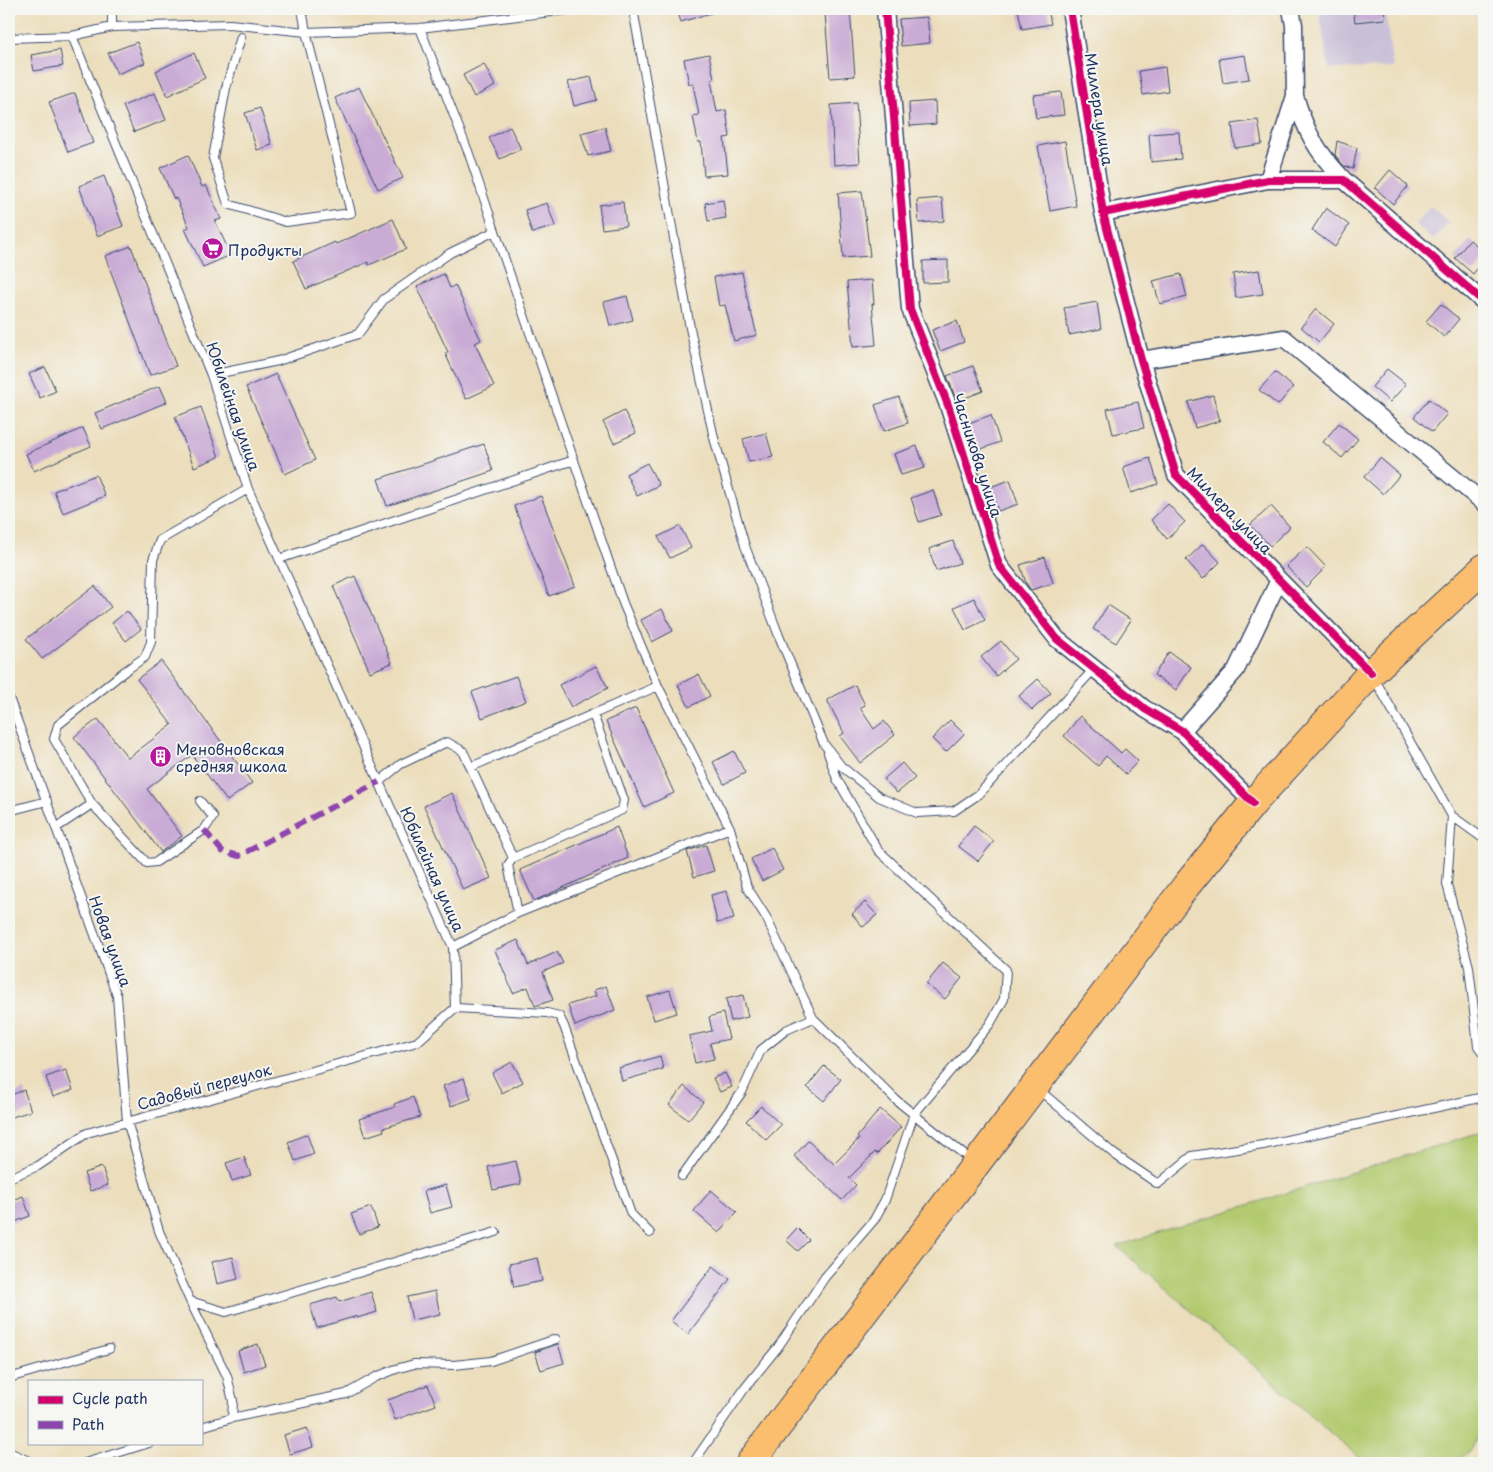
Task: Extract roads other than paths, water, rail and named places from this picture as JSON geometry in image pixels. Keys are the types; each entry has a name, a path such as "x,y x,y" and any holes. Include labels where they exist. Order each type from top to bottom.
{"highway":[{"path":"750,1463 1186,886 1253,803 1371,674 1484,568"}],"street":[{"name":"Часникова улица","path":"884,9 910,309 948,405 999,565 1057,639 1145,709 1182,732 1253,803"},
{"name":"Миллера улица","path":"1070,9 1103,213 1141,360 1176,475 1371,674"},
{"path":"1290,9 1294,25 1295,96 1303,124 1313,143 1344,180 1484,302"},
{"path":"1268,180 1295,96"},
{"path":"1103,213 1268,180 1344,180"},
{"path":"1141,360 1284,338 1484,503"},
{"path":"1182,732 1236,670 1279,580"}],"lane":[{"path":"112,9 112,27"},
{"path":"241,37 226,88 213,158 228,204 286,222 351,213 302,9"},
{"path":"9,38 72,36 112,27 230,24 306,32 420,28 576,9"},
{"path":"633,9 687,309 714,438 745,546 779,636 837,779 878,850 1006,970 1004,999 990,1024 914,1114 885,1200 874,1220 825,1277 778,1347 745,1388 693,1463"},
{"path":"420,28 469,154 623,604 658,686 730,828 747,887 766,917 812,1018 896,1100 976,1164"},
{"name":"Юбилейная улица","path":"72,36 211,375 248,489 378,782 454,947 456,1008"},
{"path":"211,375 278,361 358,334 384,299 450,253 495,231"},
{"path":"279,559 574,460"},
{"path":"200,801 213,817 204,830 156,862 148,863 92,804 54,739 58,725 145,657 152,642 153,560 160,540 248,489"},
{"path":"824,744 841,766 879,797 917,812 954,811 979,794 1094,669"},
{"path":"1371,674 1452,816 1484,839"},
{"path":"471,766 658,686"},
{"name":"Новая улица","path":"9,698 117,996 128,1121 159,1231 190,1301 227,1376 233,1401 232,1418"},
{"path":"518,913 508,865 513,858 622,810 624,800 593,714"},
{"path":"378,782 401,764 448,742 463,751 513,858"},
{"path":"9,811 47,801"},
{"path":"56,828 92,804"},
{"path":"1452,816 1447,884 1469,967 1478,1046 1484,1054"},
{"path":"454,947 518,913 730,828"},
{"path":"456,1008 547,1013 559,1016 631,1214 650,1233"},
{"name":"Садовый переулок","path":"9,1178 38,1166 87,1134 128,1121 417,1042 456,1008"},
{"path":"682,1176 742,1092 761,1050 786,1030 812,1018"},
{"path":"1034,1086 1114,1154 1158,1184 1192,1156 1273,1143 1484,1097"},
{"path":"190,1301 226,1312 496,1232"},
{"path":"202,1427 232,1418 346,1394 376,1377 414,1364 454,1365 491,1361 556,1339"},
{"path":"9,1378 109,1349"},
{"path":"85,1463 146,1444"},
{"path":"9,1452 33,1463"}],"place":[{"name":"Продукты","path":"212,249"},
{"name":"Меновновская средняя школа","path":"160,757"}]}
